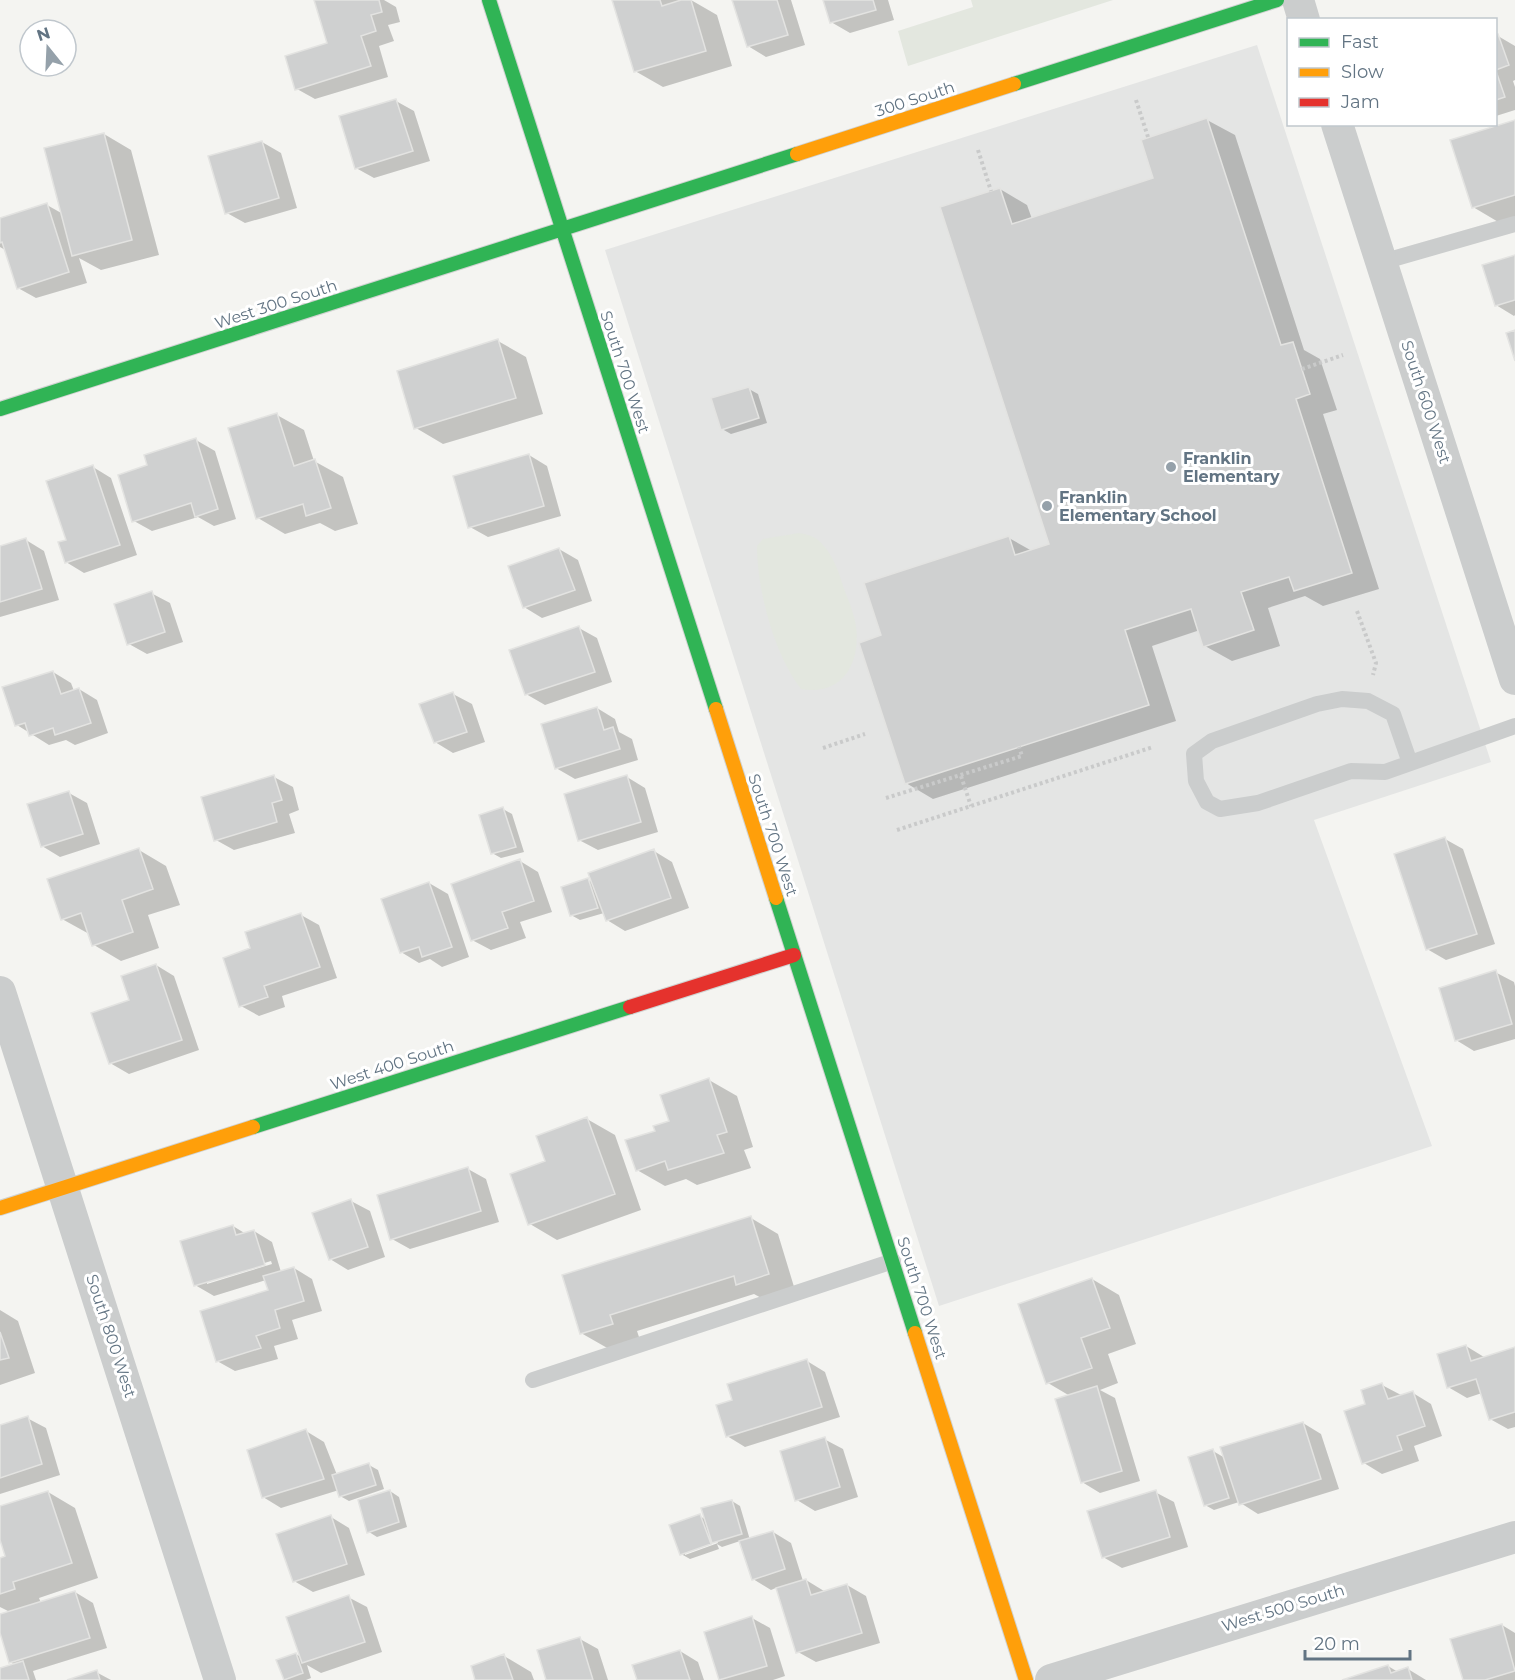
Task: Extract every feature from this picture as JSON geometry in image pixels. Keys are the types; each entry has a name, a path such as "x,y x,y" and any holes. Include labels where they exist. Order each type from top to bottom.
{"street":[{"name":"South 700 West","path":"489,0 1026,1680"},
{"name":"300 South","path":"562,230 1277,0"},
{"path":"1298,0 1303,18"},
{"name":"South 600 West","path":"1338,126 1515,679"},
{"name":"West 300 South","path":"0,409 562,230"},
{"name":"West 400 South","path":"0,1208 794,955"},
{"name":"South 800 West","path":"0,992 220,1680"},
{"name":"West 500 South","path":"1051,1680 1515,1537"}],"lane":[{"path":"1382,262 1515,224"},
{"path":"1410,763 1393,714 1368,700 1342,699 1317,704 1212,741 1194,754 1196,781 1207,802 1220,809 1258,803 1351,771 1386,772 1515,726"},
{"path":"533,1380 893,1261"}],"path":[{"path":"1136,100 1148,137"},
{"path":"978,150 991,191"},
{"path":"1302,369 1343,355"},
{"path":"1357,611 1376,663 1368,700"},
{"path":"823,748 865,734"},
{"path":"886,798 1022,756 1019,747"},
{"path":"897,830 1153,747"},
{"path":"961,775 971,806"}],"shaded area":[{"path":"971,0 1113,0 908,66 898,31 973,7"},
{"name":"Franklin Elementary School","path":"1257,45 1491,762 1314,820 1432,1146 939,1306 605,250"},
{"path":"799,533 818,540 830,554 840,575 856,626 855,653 846,674 838,682 815,690 801,689 783,658 769,621 758,563 757,546 763,539"}],"building":[{"path":"314,0 379,0 382,12 371,15 376,31 361,36 371,66 295,90 285,56 327,43"},
{"path":"612,0 660,0 662,6 681,0 691,0 706,51 634,72"},
{"path":"732,0 777,0 788,35 747,47"},
{"path":"823,0 873,0 876,10 830,23"},
{"path":"1497,34 1509,65 1497,70"},
{"path":"1497,74 1505,97 1497,100"},
{"path":"396,99 413,151 355,169 339,116"},
{"name":"Franklin Elementary","path":"1207,118 1281,345 1293,342 1310,394 1296,399 1352,573 1294,591 1289,577 1241,592 1254,630 1203,647 1191,609 1125,630 1149,705 905,784 859,643 881,635 864,583 1009,536 1015,555 1049,544 940,207 1000,188 1012,224 1153,178 1141,140"},
{"path":"1515,120 1515,195 1472,208 1450,140"},
{"path":"104,133 132,240 72,256 44,148"},
{"path":"262,141 279,198 225,214 208,156"},
{"path":"47,203 69,272 17,289 2,242 0,243 0,218"},
{"path":"1515,255 1515,300 1495,306 1482,265"},
{"path":"1515,330 1515,361 1506,333"},
{"path":"498,339 516,398 414,429 397,371"},
{"path":"749,387 759,418 721,430 711,398"},
{"path":"277,413 294,466 315,459 331,508 306,516 303,504 256,519 228,428"},
{"path":"196,438 218,509 195,517 191,503 132,522 118,475 147,465 144,455"},
{"path":"529,454 544,506 468,528 453,476"},
{"path":"93,465 120,545 65,563 58,542 66,540 46,481"},
{"path":"26,538 42,589 0,602 0,546"},
{"path":"559,548 575,590 523,608 508,566"},
{"path":"152,591 165,632 127,645 114,604"},
{"path":"579,626 595,672 525,695 509,650"},
{"path":"53,671 61,694 79,688 91,723 55,735 53,728 29,736 25,723 15,726 2,687"},
{"path":"453,692 467,732 434,743 419,704"},
{"path":"597,707 604,730 613,727 620,749 555,769 541,724"},
{"path":"274,775 282,800 272,803 277,822 214,841 201,797"},
{"path":"627,775 641,822 578,841 564,794"},
{"path":"69,791 83,834 41,847 27,804"},
{"path":"503,807 516,847 491,854 479,815"},
{"path":"1445,837 1477,934 1426,950 1394,854"},
{"path":"139,848 153,889 122,900 133,932 92,946 81,913 61,920 47,879"},
{"path":"654,849 671,898 606,921 588,873"},
{"path":"520,859 534,901 502,912 508,928 471,941 451,884"},
{"path":"588,878 598,908 570,916 561,887"},
{"path":"429,882 452,947 422,957 419,947 400,953 381,899"},
{"path":"301,913 320,967 264,986 268,997 239,1007 223,958 250,948 245,932"},
{"path":"156,964 182,1040 109,1064 91,1013 129,1000 121,976"},
{"path":"1496,970 1512,1024 1455,1041 1439,988"},
{"path":"709,1078 727,1132 717,1135 724,1153 668,1170 665,1161 636,1171 625,1140 655,1131 653,1126 669,1121 660,1095"},
{"path":"587,1117 615,1194 528,1225 510,1174 545,1161 536,1136"},
{"path":"468,1167 481,1211 390,1240 377,1195"},
{"path":"351,1199 368,1247 329,1260 312,1213"},
{"path":"751,1216 769,1274 736,1285 734,1276 610,1315 613,1324 580,1334 562,1275"},
{"path":"233,1225 236,1235 254,1230 265,1265 194,1286 180,1241"},
{"path":"294,1267 304,1301 275,1310 280,1328 256,1336 261,1348 216,1362 200,1311 268,1290 263,1276"},
{"path":"1092,1278 1110,1328 1081,1338 1092,1368 1046,1384 1018,1304"},
{"path":"0,1332 9,1358 0,1360"},
{"path":"1466,1345 1471,1361 1515,1347 1515,1412 1489,1420 1476,1379 1447,1388 1437,1354"},
{"path":"807,1359 822,1407 726,1437 716,1405 732,1400 727,1384"},
{"path":"1382,1383 1388,1399 1413,1391 1425,1426 1397,1436 1402,1450 1362,1464 1344,1411 1365,1404 1361,1390"},
{"path":"1097,1386 1122,1471 1081,1483 1055,1399"},
{"path":"28,1416 42,1464 0,1478 0,1425"},
{"path":"1303,1422 1321,1479 1239,1505 1220,1447"},
{"path":"306,1429 324,1479 262,1498 247,1450"},
{"path":"825,1437 840,1487 795,1501 780,1451"},
{"path":"1213,1449 1229,1498 1204,1506 1188,1457"},
{"path":"369,1463 376,1485 339,1497 332,1475"},
{"path":"390,1490 399,1522 367,1533 358,1500"},
{"path":"1156,1490 1170,1537 1102,1558 1087,1511"},
{"path":"48,1491 72,1563 13,1582 15,1589 0,1594 0,1558 5,1556 0,1540 0,1506"},
{"path":"732,1500 742,1534 712,1543 701,1508"},
{"path":"700,1514 711,1544 680,1555 669,1525"},
{"path":"331,1515 347,1564 293,1582 276,1534"},
{"path":"773,1531 785,1569 752,1580 739,1541"},
{"path":"806,1579 811,1595 847,1584 862,1633 796,1653 776,1588"},
{"path":"75,1591 90,1638 9,1663 0,1633 0,1614"},
{"path":"349,1595 365,1642 302,1663 286,1617"},
{"path":"752,1616 767,1666 719,1680 704,1632"},
{"path":"1502,1624 1515,1671 1485,1680 1463,1680 1450,1639"},
{"path":"580,1637 593,1680 546,1680 537,1650"},
{"path":"680,1650 690,1680 637,1680 632,1665"},
{"path":"296,1653 303,1673 284,1680 276,1660"},
{"path":"504,1654 513,1680 475,1680 471,1666"},
{"path":"23,1661 29,1680 0,1680 0,1668"},
{"path":"1388,1665 1391,1673 1408,1667 1412,1680 1342,1680"},
{"path":"97,1670 100,1680 67,1680"}],"traffic: fast":[{"path":"489,0 716,709"},
{"path":"1014,84 1277,0"},
{"path":"0,409 797,154"},
{"path":"776,898 915,1333"},
{"path":"253,1127 630,1007"}],"traffic: slow":[{"path":"797,154 1014,84"},
{"path":"716,709 776,898"},
{"path":"0,1208 253,1127"},
{"path":"915,1333 1026,1680"}],"traffic: jam":[{"path":"630,1007 794,955"}],"place":[{"name":"Franklin Elementary","path":"1171,467"},
{"name":"Franklin Elementary School","path":"1047,506"}]}
